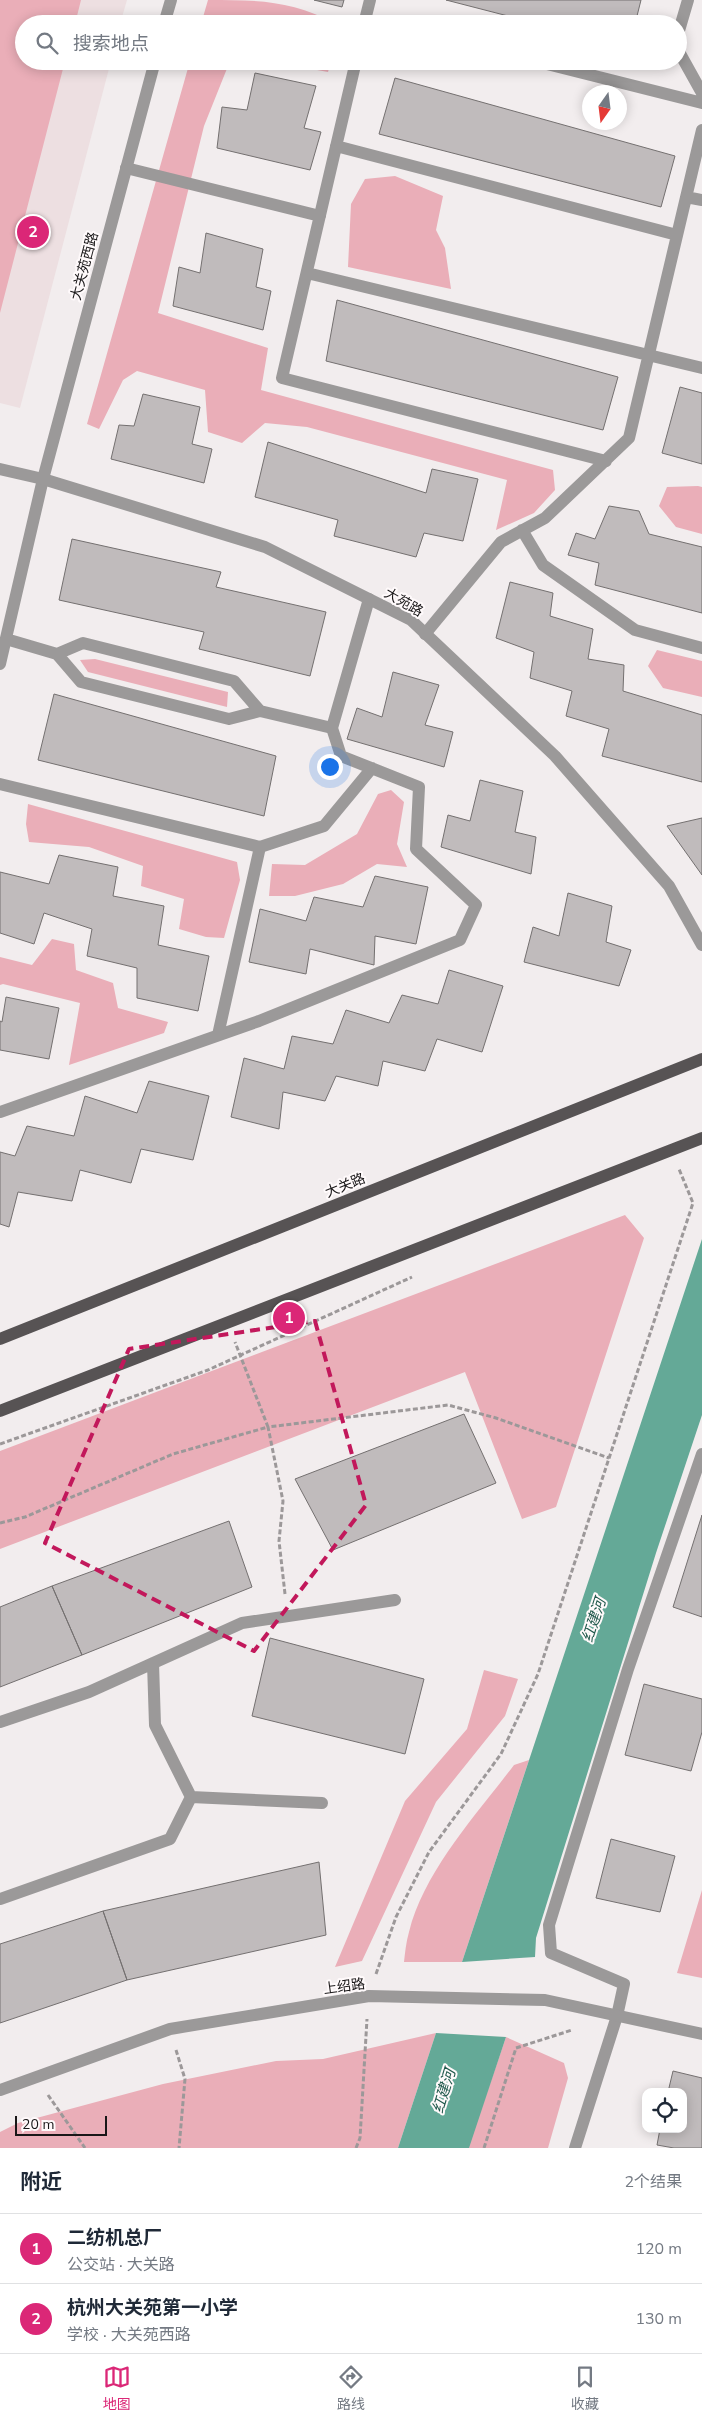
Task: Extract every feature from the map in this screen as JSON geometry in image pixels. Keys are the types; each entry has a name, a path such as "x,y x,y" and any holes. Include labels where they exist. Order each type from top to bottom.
{"main road":[{"name":"大关路","path":"0,1339 702,1059"},
{"path":"0,1411 702,1138"}],"street":[{"path":"167,15 171,0"},
{"path":"366,15 370,0"},
{"path":"684,15 688,0"},
{"path":"687,66 702,93"},
{"name":"大关苑西路","path":"0,664 43,479 152,70"},
{"path":"354,70 282,378 606,461"},
{"path":"572,70 702,102"},
{"path":"425,634 501,542 544,518 629,438 702,130"},
{"path":"336,146 677,235"},
{"path":"126,168 320,216"},
{"path":"686,196 702,200"},
{"path":"307,273 702,368"},
{"name":"大苑路","path":"0,469 43,479 265,547 411,620 555,756 668,886 702,945"},
{"path":"522,530 543,565 635,630 702,648"},
{"path":"0,1112 218,1035 460,940 476,905 416,849 419,787 341,756 332,728 369,599"},
{"path":"6,639 57,654 81,682 229,718 260,710 332,728"},
{"path":"57,654 83,643 234,681 260,710"},
{"path":"0,784 260,847 324,826 372,768"},
{"path":"218,1035 260,847"},
{"path":"575,2148 617,2016 624,1984 552,1953 549,1925 628,1669 702,1454"},
{"path":"0,1722 89,1692 242,1624 395,1600"},
{"path":"153,1663 156,1724 191,1797"},
{"path":"191,1797 322,1803"},
{"path":"0,1899 170,1839 191,1797"},
{"name":"上绍路","path":"0,2090 170,2030 369,1996 545,2000 702,2034"}],"path":[{"path":"356,2148 360,2138 369,1996 396,1917 429,1852 501,1754 538,1674 693,1203 671,1150"},
{"path":"675,1167 684,1164"},
{"path":"0,1444 208,1370 413,1277"},
{"path":"228,1322 268,1428 284,1501 279,1541 288,1616"},
{"path":"0,1523 25,1517 173,1454 268,1428 448,1405 496,1418 609,1458"},
{"path":"484,2148 516,2048 580,2027"},
{"path":"170,2030 186,2079 179,2148"},
{"path":"36,2077 85,2148"}],"highlighted area":[{"path":"315,1321 366,1505 254,1651 45,1543 129,1349"}],"shaded area":[{"path":"0,0 127,0 123,15 15,15 15,70 109,70 20,408 0,403"},
{"path":"0,0 81,0 77,15 15,15 15,70 63,70 0,313"},
{"path":"208,0 243,0 289,6 317,15 204,15"},
{"path":"187,70 226,70 204,126 158,313 268,348 261,390 553,470 555,490 534,513 496,530 507,480 307,427 265,423 242,443 208,432 205,390 137,371 123,380 99,429 87,424"},
{"path":"395,176 443,196 436,230 445,248 451,289 348,267 351,204 365,179"},
{"path":"667,487 702,487 702,534 676,527 659,506"},
{"path":"657,650 702,661 702,697 663,688 648,666"},
{"path":"95,659 228,692 227,707 88,672 80,660"},
{"path":"391,790 404,802 397,844 407,867 377,864 343,884 295,896 269,896 272,864 305,865 357,834 378,794"},
{"path":"28,804 237,862 240,880 224,938 206,937 179,929 184,899 141,886 143,866 89,847 29,842 26,824"},
{"path":"52,939 74,944 76,970 113,983 118,1008 168,1022 164,1033 69,1065 80,1003 3,984 0,985 0,957 32,965"},
{"path":"625,1215 644,1238 556,1507 522,1519 465,1372 0,1549 0,1451"},
{"path":"484,1670 518,1679 505,1716 436,1802 362,1961 335,1967 405,1801 467,1729"},
{"path":"529,1760 462,1962 404,1962 408,1936 416,1909 439,1865 468,1823 514,1765"},
{"path":"702,1890 702,1978 677,1973"},
{"path":"436,2033 398,2148 0,2148 0,2132 18,2123 163,2084 276,2061 323,2059"},
{"path":"506,2037 564,2063 568,2078 548,2148 468,2148"}],"water":[{"name":"红建河","path":"702,1239 702,1415 656,1553 536,1938 535,1957 462,1962"},
{"name":"红建河","path":"436,2033 506,2037 469,2148 398,2148"}],"building":[{"path":"314,0 344,0 342,7"},
{"path":"446,0 641,0 637,15 504,15"},
{"path":"255,73 316,86 304,128 321,132 310,170 217,148 222,107 247,110"},
{"path":"395,78 675,156 661,207 379,134"},
{"path":"206,233 263,249 256,287 271,291 263,330 173,306 179,267 200,273"},
{"path":"337,300 618,377 603,430 326,361"},
{"path":"680,387 702,393 702,464 662,453"},
{"path":"143,394 200,407 192,444 212,449 204,483 111,459 119,425 134,426"},
{"path":"268,442 426,493 432,469 478,479 463,541 424,533 416,557 334,536 338,520 255,497"},
{"path":"609,506 639,511 649,534 702,547 702,613 595,585 599,563 568,555 576,533 595,539"},
{"path":"72,539 221,572 216,587 326,612 310,676 199,649 204,632 59,600"},
{"path":"510,582 553,593 550,616 593,629 588,659 624,665 623,691 702,715 702,782 602,756 609,729 566,716 572,691 530,678 534,652 496,638"},
{"path":"393,672 439,685 425,725 453,732 444,767 347,739 357,708 382,717"},
{"path":"54,694 276,756 264,816 38,760"},
{"path":"480,780 523,791 515,832 536,837 531,874 441,847 448,815 470,821"},
{"path":"702,818 702,875 667,826"},
{"path":"59,855 118,867 113,896 164,906 158,945 209,956 198,1011 137,998 137,968 87,956 92,929 44,913 34,944 0,933 0,872 49,884"},
{"path":"375,876 428,887 416,944 375,936 374,965 310,949 306,974 249,962 260,909 306,921 314,897 363,907"},
{"path":"568,893 612,906 606,942 631,950 619,986 524,962 533,927 559,936"},
{"path":"449,970 503,986 482,1052 437,1039 425,1071 383,1061 378,1086 336,1076 325,1101 283,1092 279,1129 231,1117 244,1058 284,1069 292,1036 333,1044 346,1010 389,1023 402,995 438,1004"},
{"path":"6,997 59,1008 49,1059 0,1050 0,1021 2,1022"},
{"path":"149,1081 209,1096 193,1160 141,1149 131,1183 80,1170 72,1201 18,1192 9,1227 0,1224 0,1152 15,1156 27,1126 74,1136 85,1096 137,1113"},
{"path":"464,1414 496,1483 333,1550 295,1479"},
{"path":"702,1515 702,1617 673,1607"},
{"path":"229,1521 252,1587 82,1655 52,1586"},
{"path":"52,1586 82,1655 0,1687 0,1607"},
{"path":"270,1638 424,1679 405,1754 252,1716"},
{"path":"644,1684 702,1699 702,1732 691,1771 625,1755"},
{"path":"611,1839 675,1856 660,1912 596,1898"},
{"path":"319,1862 326,1935 127,1980 103,1911"},
{"path":"103,1911 127,1980 0,2023 0,1944"},
{"path":"673,2071 702,2078 702,2148 674,2148 657,2145 659,2133 687,2133 687,2088 669,2088"}],"place":[{"name":"杭州大关苑第一小学","path":"33,232"},
{"name":"二纺机总厂","path":"289,1318"}]}
